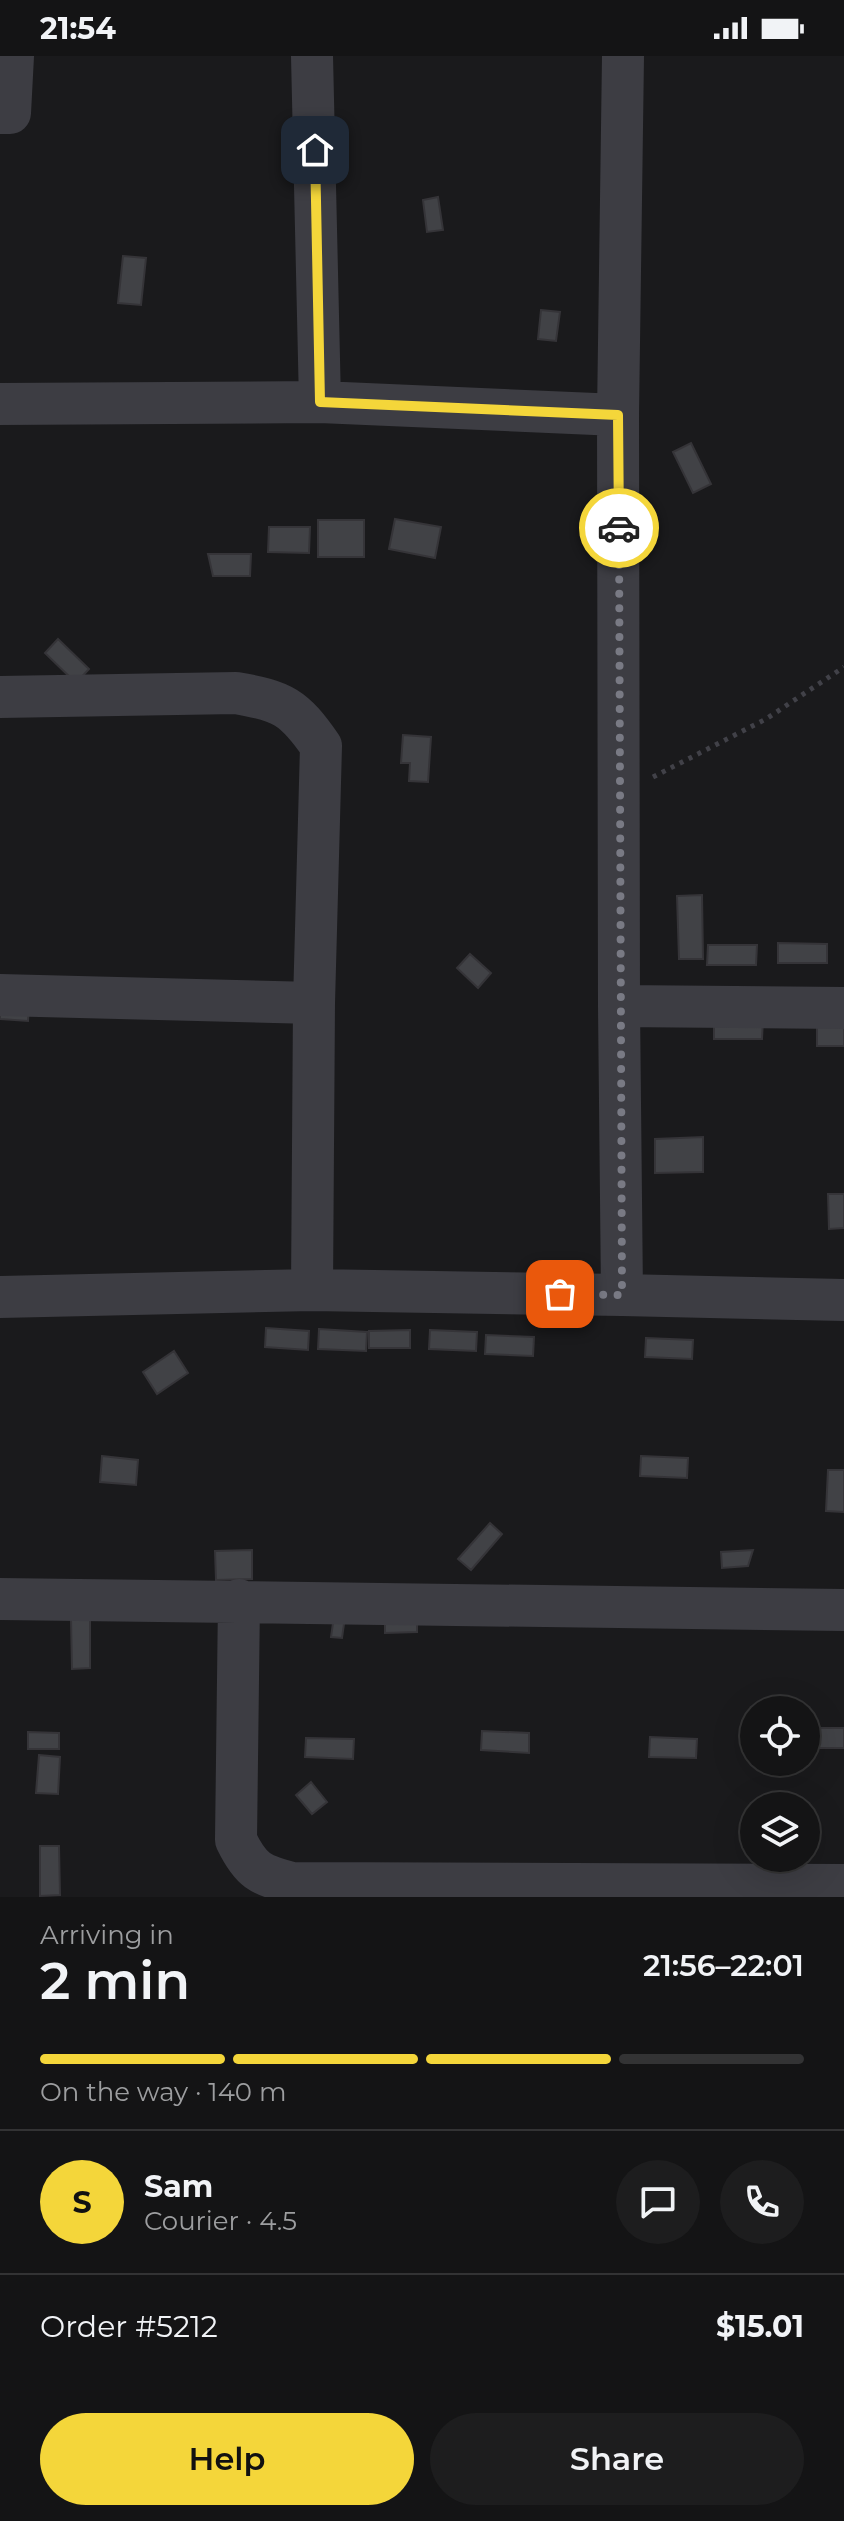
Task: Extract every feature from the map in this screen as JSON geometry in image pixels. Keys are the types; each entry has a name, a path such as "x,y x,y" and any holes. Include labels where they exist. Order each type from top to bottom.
{"street":[{"path":"0,113 10,113 13,56"},
{"path":"312,56 320,402"},
{"path":"622,1295 618,415 623,56"},
{"path":"0,404 320,402 618,415"},
{"path":"0,697 236,693 271,699 302,719 321,746 314,1003 312,1290"},
{"path":"0,995 314,1003"},
{"path":"619,1006 844,1008"},
{"path":"0,1297 312,1290 844,1300"},
{"path":"0,1599 844,1610"},
{"path":"239,1600 236,1840 247,1862 264,1876 292,1883 844,1885"}],"path":[{"path":"620,794 766,719 844,667"}],"building":[{"path":"438,197 443,230 427,232 423,200"},
{"path":"123,256 146,258 141,305 118,303"},
{"path":"541,310 560,312 556,341 538,339"},
{"path":"691,443 711,484 693,493 673,452"},
{"path":"395,519 441,527 435,558 389,549"},
{"path":"318,520 364,520 364,557 318,557"},
{"path":"269,527 310,527 309,553 268,552"},
{"path":"208,554 251,554 250,576 213,576"},
{"path":"58,639 89,669 76,683 45,653"},
{"path":"403,735 431,737 428,782 409,781 410,763 401,763"},
{"path":"702,895 703,959 679,959 677,896"},
{"path":"778,943 827,944 827,963 778,963"},
{"path":"708,945 757,945 756,965 707,965"},
{"path":"470,954 491,973 478,988 457,968"},
{"path":"0,1001 29,1002 28,1021 0,1019"},
{"path":"817,1015 844,1015 844,1046 817,1046"},
{"path":"714,1019 763,1019 762,1039 714,1039"},
{"path":"703,1137 703,1172 655,1173 655,1139"},
{"path":"828,1194 844,1194 844,1228 829,1229"},
{"path":"266,1328 309,1331 308,1350 265,1347"},
{"path":"319,1329 367,1332 366,1351 318,1349"},
{"path":"410,1330 410,1348 369,1348 369,1331"},
{"path":"430,1330 477,1332 476,1351 429,1349"},
{"path":"486,1335 534,1337 533,1356 485,1354"},
{"path":"646,1338 693,1340 692,1359 645,1357"},
{"path":"174,1351 188,1373 157,1394 143,1372"},
{"path":"102,1456 138,1460 136,1485 100,1482"},
{"path":"641,1456 688,1458 687,1478 640,1476"},
{"path":"828,1470 844,1470 844,1512 826,1511"},
{"path":"490,1523 502,1534 471,1570 458,1559"},
{"path":"252,1550 252,1579 216,1580 215,1551"},
{"path":"753,1550 748,1566 722,1568 721,1552"},
{"path":"417,1614 417,1632 385,1633 385,1615"},
{"path":"334,1616 345,1617 342,1638 331,1637"},
{"path":"71,1619 90,1619 90,1668 72,1669"},
{"path":"820,1728 844,1728 844,1748 820,1748"},
{"path":"482,1731 529,1733 529,1753 481,1750"},
{"path":"28,1732 59,1733 59,1749 28,1749"},
{"path":"650,1737 697,1739 696,1758 649,1757"},
{"path":"306,1738 354,1739 353,1759 305,1757"},
{"path":"39,1755 60,1757 58,1794 36,1793"},
{"path":"311,1782 327,1802 312,1814 296,1795"},
{"path":"40,1846 59,1846 60,1895 40,1896"}],"way so far":[{"path":"560,1294 622,1295 619,528"}],"route":[{"path":"315,150 320,402 618,415 619,528"}]}
